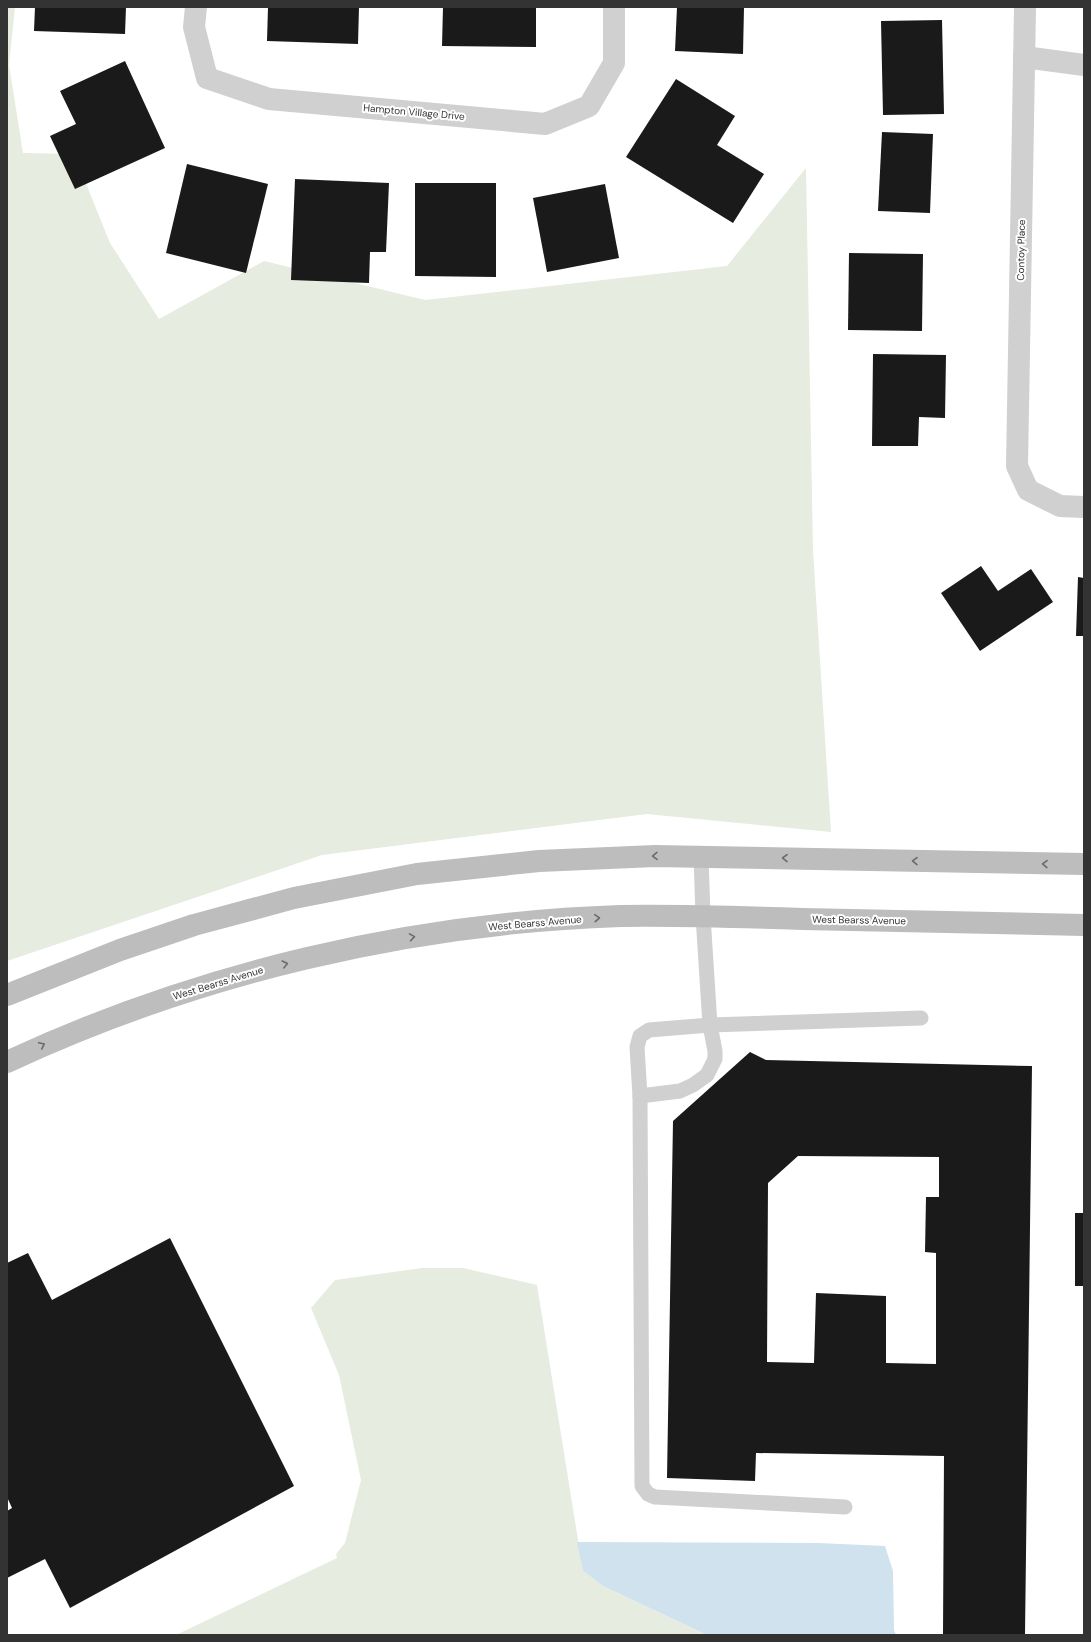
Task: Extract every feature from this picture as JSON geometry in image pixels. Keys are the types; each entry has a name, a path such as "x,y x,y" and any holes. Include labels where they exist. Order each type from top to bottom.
{"main road":[{"path":"7,995 120,950 194,925 294,898 417,874 538,861 606,857 701,856 1084,864"},
{"name":"West Bearss Avenue","path":"7,1062 53,1040 189,991 332,952 440,933 620,916 703,916 1084,925"}],"street":[{"name":"Hampton Village Drive","path":"196,7 194,27 206,78 269,99 545,124 589,106 614,63 614,7"},
{"name":"Contoy Place","path":"1025,7 1017,466 1028,490 1060,506 1084,507"},
{"path":"1024,57 1084,65"}],"lane":[{"path":"640,1096 680,1091 693,1085 707,1075 715,1059 715,1050 710,1024 703,916 701,856"},
{"path":"845,1507 655,1497 648,1494 642,1486 640,1096 637,1047 640,1036 649,1030 710,1024 921,1018"}],"shaded area":[{"path":"7,7 15,7 9,65 23,153 74,154 110,243 159,319 264,261 425,300 727,266 806,168 813,551 831,832 647,814 322,855 7,961"},
{"path":"422,1268 463,1268 537,1285 583,1571 603,1586 707,1635 176,1635 337,1558 336,1554 345,1543 361,1480 339,1375 311,1308 335,1280"}],"water":[{"path":"577,1542 818,1543 885,1546 893,1571 894,1630 896,1635 707,1635 603,1586 583,1571"}],"building":[{"path":"35,7 126,7 125,34 34,31"},
{"path":"268,7 359,7 358,44 267,41"},
{"path":"443,7 536,7 536,47 442,46"},
{"path":"677,7 744,7 743,54 675,51"},
{"path":"942,20 944,114 883,115 881,21"},
{"path":"125,61 165,148 75,189 50,136 76,124 60,91"},
{"path":"676,79 735,116 717,145 764,174 733,223 626,157"},
{"path":"882,132 933,134 930,213 878,211"},
{"path":"187,164 268,184 246,273 166,253"},
{"path":"295,179 389,183 386,252 370,252 369,283 291,280"},
{"path":"415,183 496,183 496,277 415,276"},
{"path":"605,184 619,258 547,272 533,198"},
{"path":"849,253 923,254 922,331 848,330"},
{"path":"873,354 946,355 945,418 919,417 918,446 872,446"},
{"path":"981,566 998,591 1031,569 1053,602 980,651 941,593"},
{"path":"1078,577 1084,578 1084,636 1076,636"},
{"path":"750,1052 766,1060 1032,1066 1025,1635 943,1635 944,1456 756,1453 755,1481 667,1478 673,1121","holes":["798,1156 939,1157 939,1197 926,1197 925,1252 936,1253 936,1364 886,1363 886,1296 816,1293 814,1363 767,1362 768,1183"]},
{"path":"1075,1213 1084,1213 1084,1286 1075,1286"},
{"path":"170,1238 294,1486 70,1608 45,1559 7,1578 7,1511 12,1508 7,1497 7,1263 28,1253 52,1300"}]}
